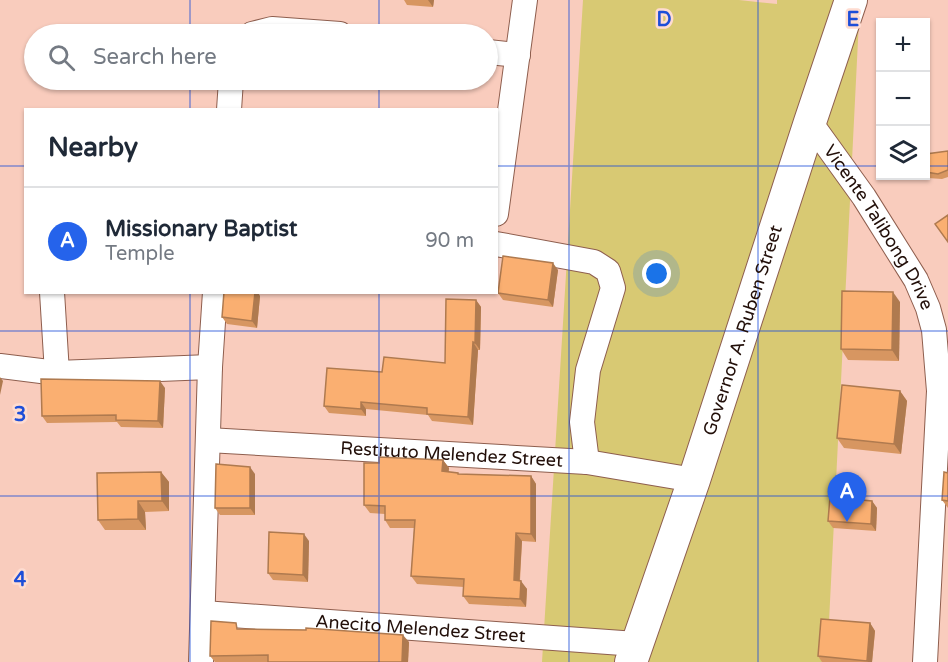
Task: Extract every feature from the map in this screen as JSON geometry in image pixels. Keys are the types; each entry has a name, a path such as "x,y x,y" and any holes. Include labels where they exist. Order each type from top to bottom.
{"main road":[{"name":"Governor A. Ruben Street","path":"633,653 694,480 851,0"}],"street":[{"path":"498,200 525,0"},
{"path":"498,53 518,55"},
{"path":"229,108 230,90"},
{"name":"Vicente Talibong Drive","path":"810,122 864,197 938,311 934,330 939,391 925,662"},
{"path":"498,244 594,262 608,272 613,288 588,370 582,422 587,462"},
{"path":"52,294 57,373"},
{"path":"201,662 210,367 215,294"},
{"path":"0,366 57,373 210,367"},
{"name":"Restituto Melendez Street","path":"208,440 587,462 694,480"},
{"name":"Anecito Melendez Street","path":"203,614 633,653"}],"shaded area":[{"path":"583,0 739,0 777,4 777,0 860,0 827,662 542,662"}],"building":[{"path":"948,151 948,170 938,174 930,173 930,153"},
{"path":"948,215 948,242 935,224"},
{"path":"503,256 553,263 548,300 498,293"},
{"path":"842,291 893,292 892,350 841,349"},
{"path":"224,294 255,294 252,321 222,317"},
{"path":"446,299 476,300 475,343 473,342 468,417 427,414 427,408 361,402 361,409 324,406 327,368 382,372 384,357 445,363"},
{"path":"41,379 160,381 158,421 116,420 116,415 42,416"},
{"path":"842,385 900,391 894,444 837,438"},
{"path":"379,457 443,460 442,471 458,474 531,476 531,534 516,533 514,580 521,581 520,599 463,596 464,579 411,576 415,520 385,520 385,506 364,505 364,463 379,463"},
{"path":"216,464 250,467 250,508 215,508"},
{"path":"161,472 162,501 138,501 138,519 98,520 97,473"},
{"path":"944,472 948,473 948,501 942,500"},
{"path":"830,497 872,501 871,524 828,521"},
{"path":"269,532 304,534 303,575 268,573"},
{"path":"821,619 870,623 867,661 818,656"},
{"path":"211,621 236,623 237,629 306,630 306,628 403,635 402,662 268,662 268,655 210,656"}],"place":[{"name":"Missionary Baptist","path":"847,522"}]}
